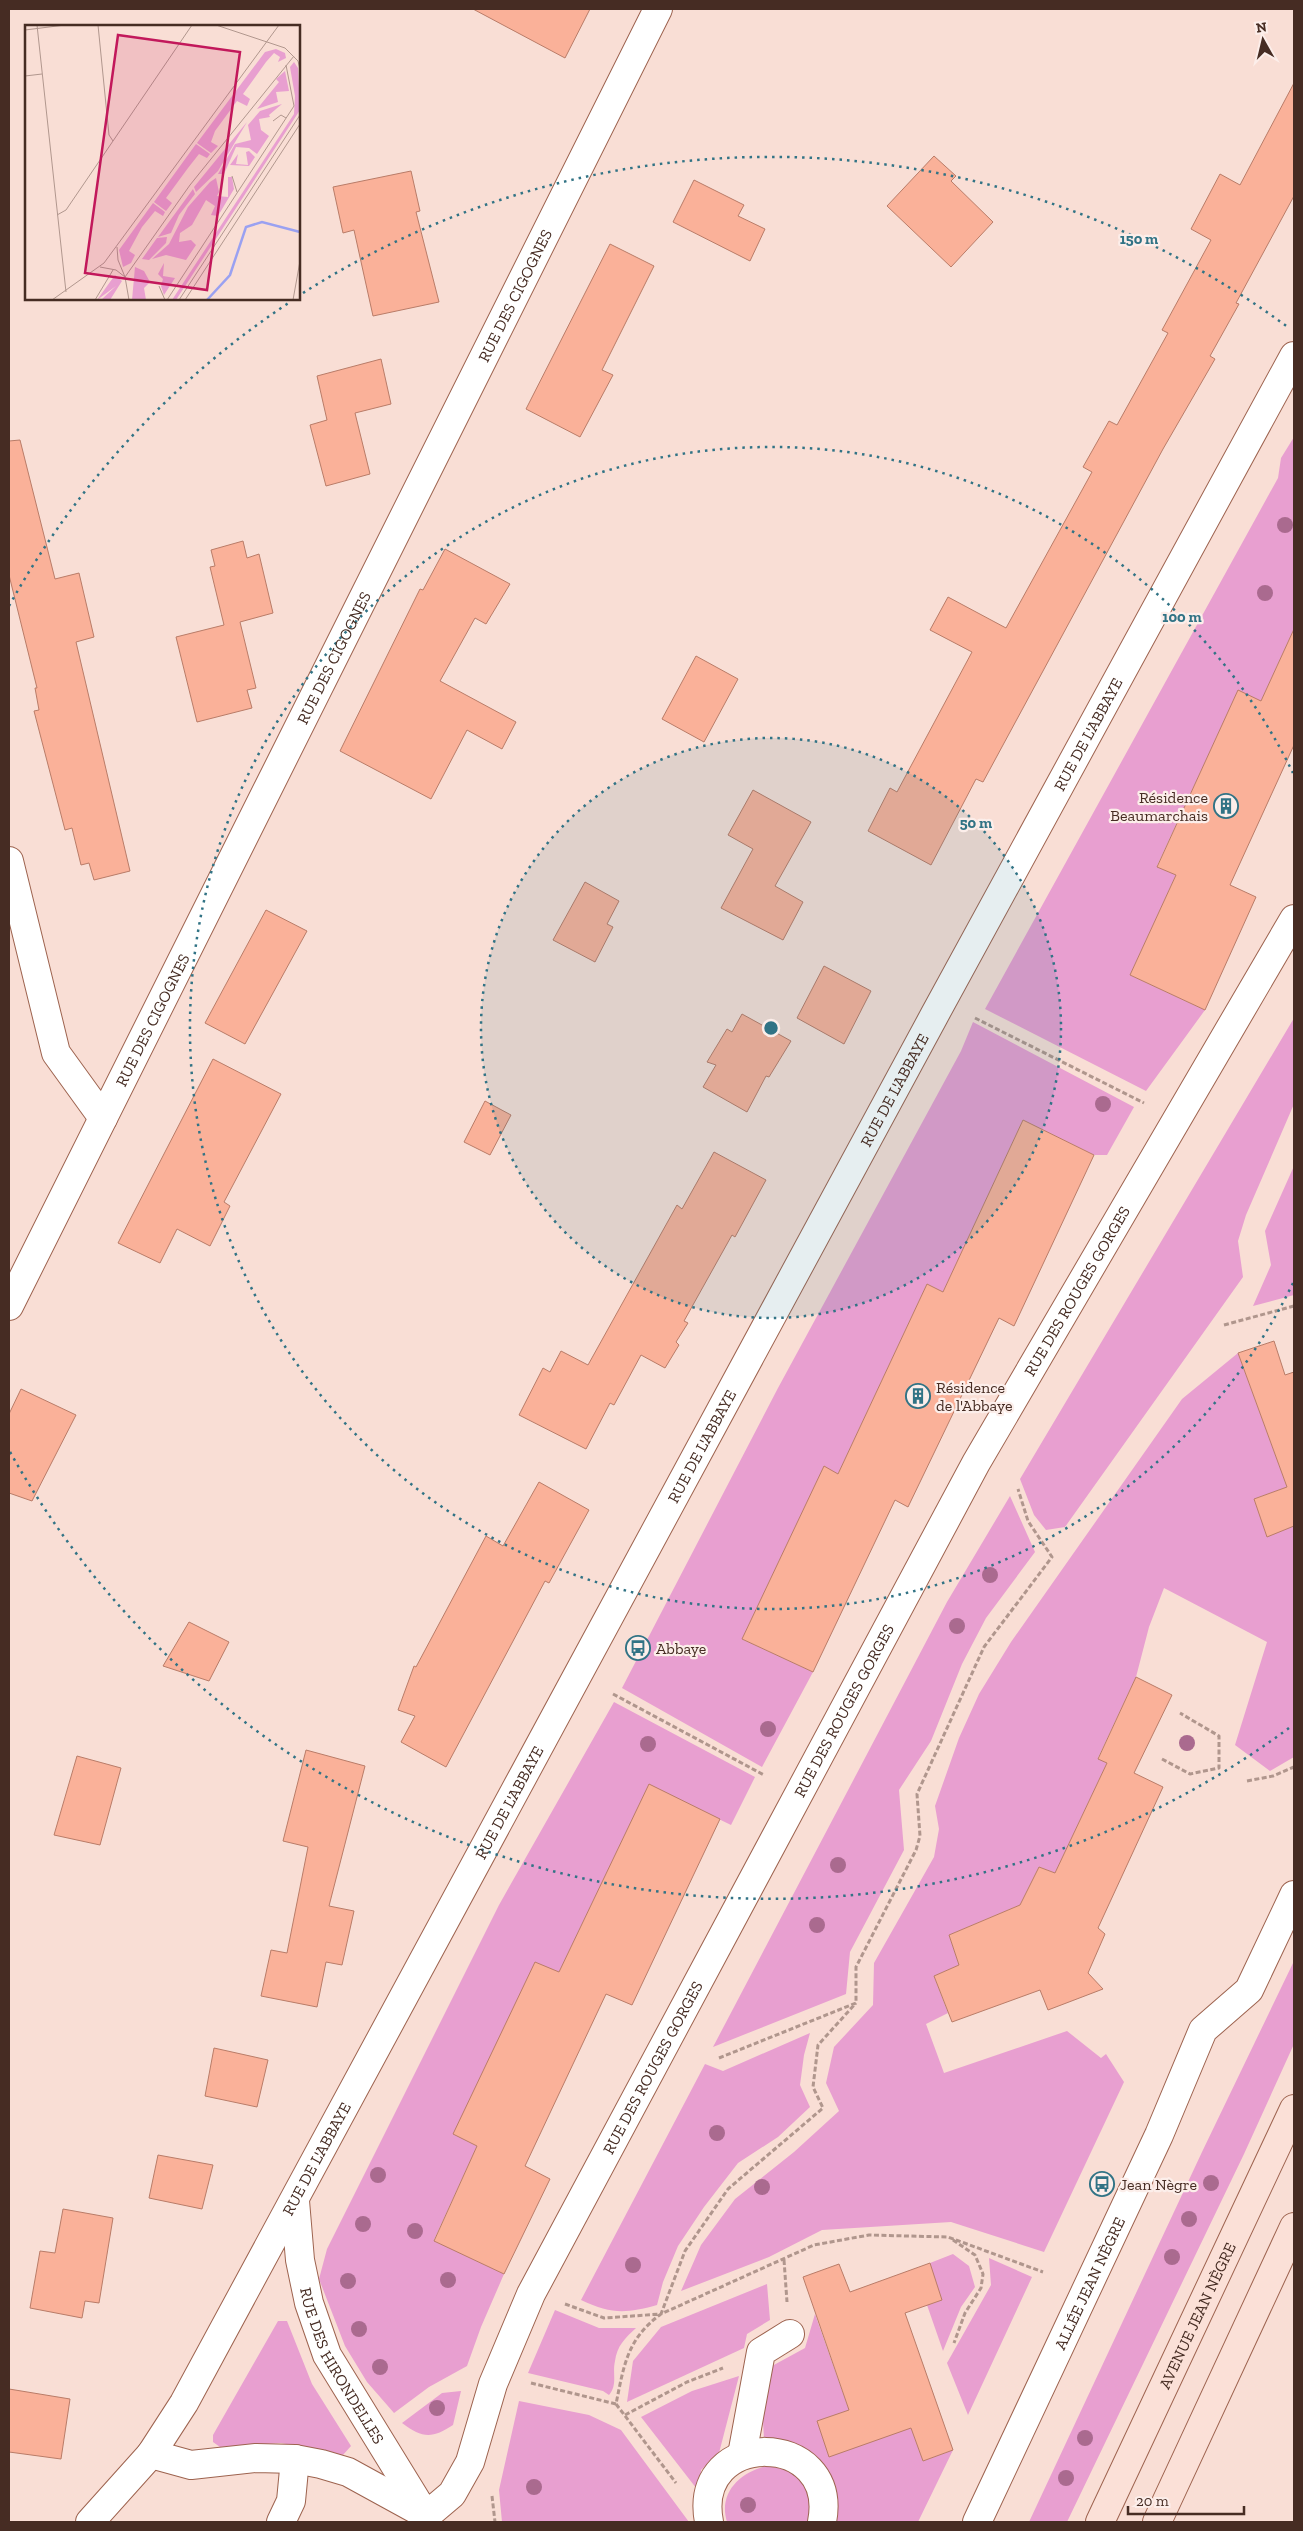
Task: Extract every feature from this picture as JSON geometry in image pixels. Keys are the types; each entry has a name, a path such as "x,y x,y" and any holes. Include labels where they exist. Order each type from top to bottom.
{"main road":[{"name":"AVENUE JEAN NÈGRE","path":"1100,2522 1294,2109"},
{"path":"1157,2522 1294,2227"}],"street":[{"name":"RUE DES CIGOGNES","path":"9,1306 658,9"},
{"name":"RUE DE L'ABBAYE","path":"90,2522 151,2454 184,2403 295,2201 924,1034 1294,356"},
{"path":"9,861 56,1053 103,1118"},
{"name":"RUE DES ROUGES GORGES","path":"428,2519 452,2494 470,2462 493,2384 532,2294 976,1463 1294,918"},
{"name":"ALLÉE JEAN NÈGRE","path":"977,2522 1159,2135 1203,2030 1249,1990 1294,1895"},
{"name":"RUE DES HIRONDELLES","path":"295,2201 300,2260 309,2303 327,2355 428,2519"},
{"path":"742,2455 760,2352 790,2334"},
{"path":"709,2522 707,2511 709,2493 716,2477 727,2464 742,2455 761,2450 780,2452 798,2460 812,2473 822,2491 825,2510 822,2522"},
{"path":"151,2454 190,2464 256,2458 295,2459 348,2472 383,2490 428,2519"},
{"path":"281,2522 291,2501 295,2459"}],"path":[{"path":"975,1018 1144,1102"},
{"path":"1224,1326 1294,1306"},
{"path":"661,2314 685,2251 728,2190 823,2108 813,2088 818,2045 856,2003 856,1967 916,1850 920,1836 917,1794 984,1647 1052,1557 1028,1521 1018,1489"},
{"path":"613,1694 764,1775"},
{"path":"1162,1759 1190,1774 1219,1768 1219,1736 1180,1712"},
{"path":"1247,1781 1273,1776 1294,1768"},
{"path":"719,2058 856,2003"},
{"path":"616,2404 625,2358 646,2325 661,2314 814,2245 869,2235 948,2237 1043,2272"},
{"path":"948,2237 975,2255 983,2274 981,2288 965,2313 954,2343"},
{"path":"784,2260 790,2334"},
{"path":"558,2301 604,2318 661,2314"},
{"path":"625,2415 687,2382 760,2352"},
{"path":"527,2382 616,2404 677,2484"}],"shaded area":[{"path":"1294,437 1294,629 1261,701 1238,691 1157,866 1176,875 1130,975 1205,1010 1146,1091 985,1009 1278,478 1281,458"},
{"path":"1294,1018 1294,1104 1246,1215 1238,1241 1243,1277 1065,1527 1046,1530 1034,1515 1020,1479"},
{"path":"973,1022 1134,1107 1107,1155 1094,1155 1023,1120 943,1292 927,1284 838,1474 824,1467 742,1639 813,1672 762,1767 622,1688 778,1388 961,1051"},
{"path":"1294,1166 1294,1295 1253,1306 1271,1265 1265,1231"},
{"path":"1238,1353 1287,1487 1254,1499 1267,1536 1294,1526 1294,1757 1270,1771 1235,1745 1267,1642 1164,1588 1149,1627 1136,1677 1098,1758 1107,1763 1055,1873 1039,1867 1020,1905 949,1935 959,1965 934,1976 948,2013 926,2024 944,2073 1067,2031 1101,2058 1106,2054 1124,2082 1044,2252 951,2222 822,2230 769,2257 681,2291 701,2245 735,2199 794,2152 839,2111 826,2083 834,2047 873,2005 874,1963 934,1857 939,1829 935,1806 959,1738 979,1694 1011,1642 1182,1399"},
{"path":"1010,1496 1035,1552 986,1618 962,1664 931,1741 899,1790 904,1850 850,1952 846,1994 713,2047 947,1602"},
{"path":"614,1702 755,1777 731,1825 649,1785 559,1972 454,2134 477,2146 434,2240 504,2274 481,2327 467,2366 429,2387 394,2413 367,2382 345,2346 319,2279 327,2249 499,1905"},
{"path":"1294,1961 1294,2044 1244,2154 1067,2522 1029,2522 1202,2152"},
{"path":"810,2033 804,2055 800,2085 810,2107 778,2137 738,2163 704,2207 678,2246 663,2282 657,2305 636,2310 618,2311 601,2308 581,2300 705,2064 723,2071"},
{"path":"953,2254 969,2266 975,2287 961,2307 943,2351 927,2305 930,2263"},
{"path":"989,2258 1032,2277 968,2415 947,2363 991,2285"},
{"path":"767,2284 770,2320 747,2334 744,2348 627,2402 633,2361 661,2327"},
{"path":"555,2310 599,2328 636,2328 625,2339 618,2351 614,2366 613,2387 609,2395 603,2391 528,2373"},
{"path":"815,2314 849,2410 817,2422 911,2428 923,2461 953,2450 918,2522 835,2522 837,2511 836,2499 821,2467 795,2444 764,2439 762,2403 772,2366 805,2348"},
{"path":"278,2321 287,2321 312,2384 351,2446 343,2455 281,2443 220,2447 213,2442 213,2435"},
{"path":"739,2376 719,2453 701,2470 700,2493 641,2417 692,2391"},
{"path":"461,2391 453,2425 446,2430 427,2435 415,2432 402,2423 442,2393"},
{"path":"519,2401 589,2415 621,2430 689,2522 502,2522 499,2490"},
{"path":"767,2466 790,2472 803,2483 809,2499 811,2522 727,2522 726,2502 734,2485 748,2473"}],"building":[{"path":"473,9 590,9 565,58"},
{"path":"1294,83 1294,196 1236,303 1239,304 1210,356 1215,359 1163,449 983,782 976,779 931,865 868,831 890,788 897,792 972,652 930,630 948,597 1006,628 1092,472 1083,467 1109,421 1117,425 1168,333 1162,330 1211,240 1191,229 1220,174 1240,185"},
{"path":"934,156 956,176 951,181 993,222 951,267 887,206"},
{"path":"411,171 420,211 416,212 439,302 373,316 354,230 343,233 333,187"},
{"path":"694,180 744,205 738,216 765,229 750,261 673,222"},
{"path":"610,244 654,266 602,370 613,375 580,437 526,409"},
{"path":"381,359 391,404 355,413 370,474 326,486 310,425 327,420 317,376"},
{"path":"20,440 55,579 79,573 94,637 76,642 130,871 94,880 89,863 81,865 72,828 65,830 34,711 39,710 35,688 37,688 9,575 9,441"},
{"path":"243,541 247,558 259,554 273,613 240,622 256,688 247,690 252,708 197,722 176,637 224,625 210,567 215,566 211,550"},
{"path":"445,549 510,584 486,624 475,618 440,681 516,722 502,749 467,730 431,799 340,751 420,589 423,590"},
{"name":"Résidence Beaumarchais","path":"1294,629 1294,745 1230,885 1256,897 1205,1010 1130,975 1176,875 1157,867 1238,690 1261,701"},
{"path":"696,656 738,679 704,742 662,719"},
{"path":"753,790 811,822 775,886 803,902 783,940 721,908 753,849 728,835"},
{"path":"585,882 619,901 607,924 613,927 595,962 553,940"},
{"path":"266,910 307,931 245,1044 205,1023"},
{"path":"824,966 871,991 844,1044 797,1018"},
{"path":"742,1014 791,1041 769,1077 766,1076 747,1112 703,1087 716,1065 707,1062 727,1029 732,1032"},
{"path":"213,1059 281,1094 224,1202 230,1206 210,1246 177,1229 160,1263 118,1243"},
{"path":"485,1101 511,1115 490,1155 464,1142"},
{"name":"Résidence de l'Abbaye","path":"1023,1120 1094,1155 1014,1326 999,1318 908,1507 895,1500 813,1672 742,1639 824,1466 838,1474 927,1284 943,1292"},
{"path":"714,1152 766,1180 735,1237 732,1235 684,1321 688,1323 676,1342 679,1345 665,1368 641,1355 614,1405 610,1403 586,1449 519,1415 543,1368 550,1372 561,1351 588,1365 677,1205 682,1209"},
{"path":"1274,1341 1285,1375 1294,1372 1294,1526 1267,1537 1254,1499 1287,1487 1238,1353"},
{"path":"21,1389 76,1415 32,1501 9,1493 9,1414"},
{"path":"539,1482 589,1510 549,1583 545,1581 446,1767 401,1742 415,1716 398,1710 414,1666 416,1667 486,1536 503,1546"},
{"path":"189,1622 229,1642 209,1681 163,1666"},
{"path":"1136,1677 1172,1695 1134,1773 1163,1787 1098,1928 1105,1934 1088,1973 1103,1989 1048,2010 1040,1990 952,2022 934,1976 959,1965 949,1935 1020,1905 1039,1867 1055,1873 1107,1763 1098,1759"},
{"path":"306,1750 365,1766 329,1906 354,1911 342,1965 326,1962 317,2007 261,1996 271,1950 287,1953 308,1847 283,1841"},
{"path":"77,1756 121,1768 100,1845 54,1835"},
{"path":"649,1784 720,1819 632,2005 606,1994 525,2166 550,2179 504,2274 434,2241 477,2146 453,2134 535,1962 559,1972"},
{"path":"214,2048 268,2060 257,2107 205,2096"},
{"path":"158,2155 213,2165 202,2209 149,2198"},
{"path":"63,2209 113,2218 99,2303 85,2301 82,2318 30,2308 40,2251 55,2253"},
{"path":"930,2263 942,2300 905,2313 953,2450 923,2461 911,2428 829,2457 817,2421 849,2410 803,2277 839,2264 850,2292"},
{"path":"9,2389 70,2399 61,2459 9,2452"}],"place":[{"name":"Résidence Beaumarchais","path":"1226,806"},
{"name":"Résidence de l'Abbaye","path":"918,1396"},
{"name":"Abbaye","path":"638,1648"},
{"name":"Jean Nègre","path":"1102,2184"}]}
